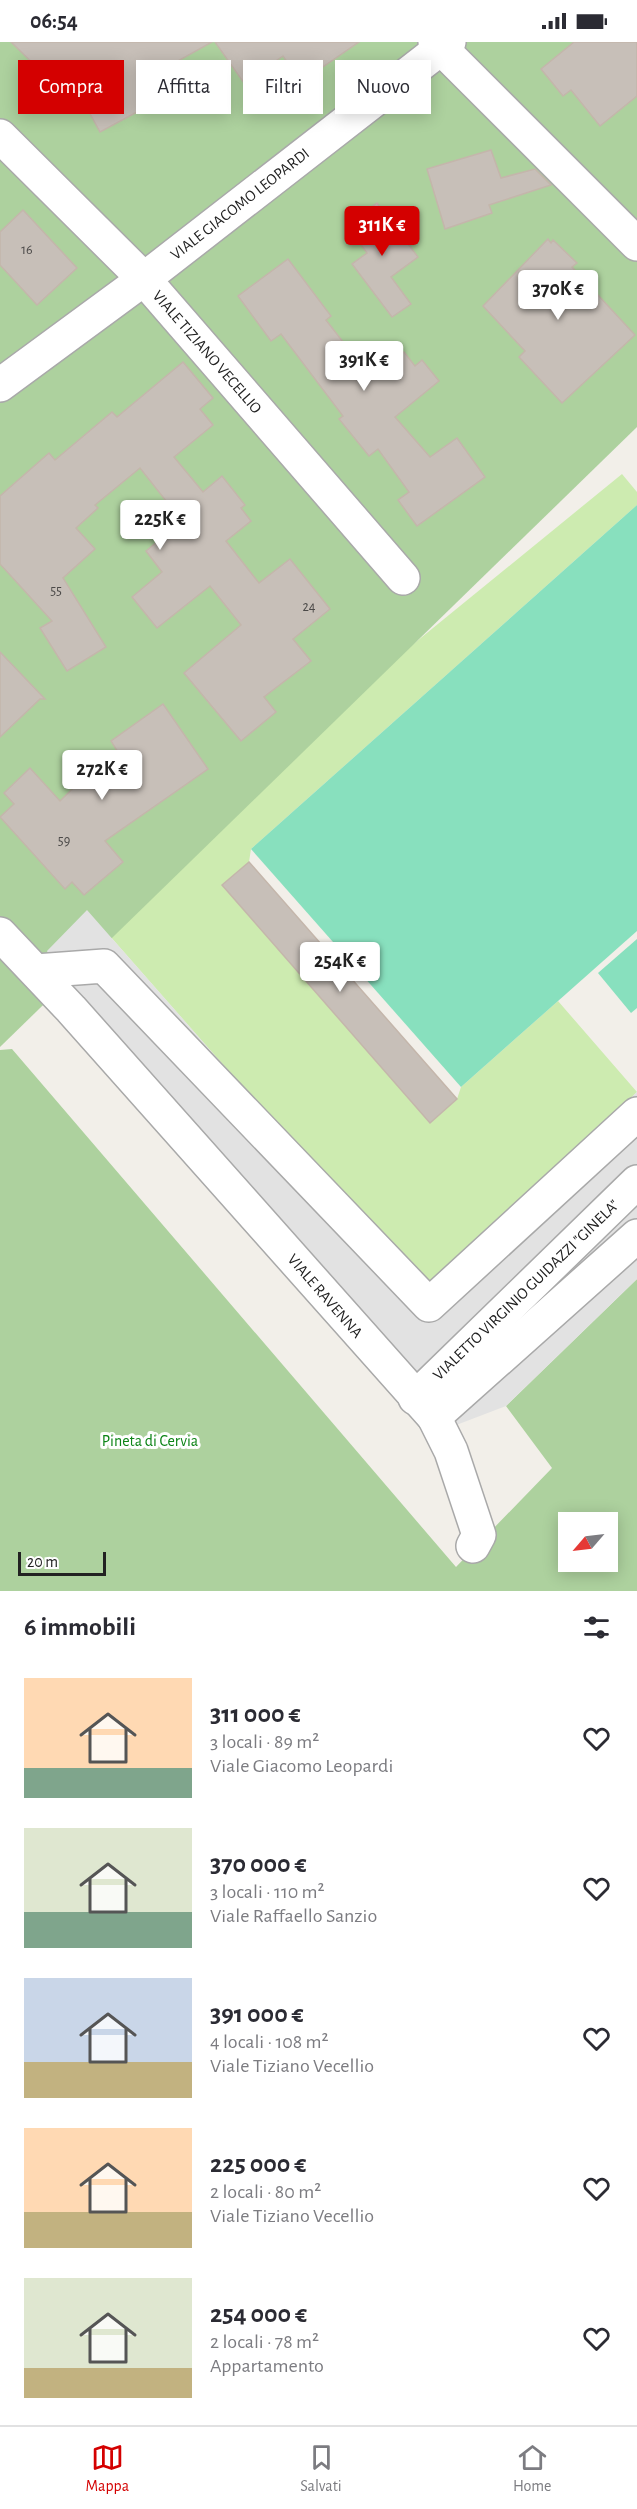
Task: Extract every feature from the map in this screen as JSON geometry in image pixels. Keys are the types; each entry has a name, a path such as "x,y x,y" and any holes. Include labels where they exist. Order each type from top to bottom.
{"street":[{"path":"442,44 637,244"},
{"name":"VIALE GIACOMO LEOPARDI","path":"0,385 144,279 442,44"},
{"name":"VIALE TIZIANO VECELLIO","path":"0,136 144,279 403,578"},
{"name":"VIALE RAVENNA","path":"0,934 71,1009 424,1408 451,1451 479,1534 473,1546"},
{"path":"36,971 104,966 429,1305 637,1114"},
{"name":"VIALETTO VIRGINIO GUIDAZZI \"GINELA\"","path":"424,1408 637,1182"},
{"path":"424,1408 637,1236"}],"green space":[{"path":"0,42 637,42 637,427 0,1047"},
{"path":"622,474 637,492 637,505 251,849 249,862 222,885 430,1123 457,1099 461,1087 558,1001 637,1092 429,1291 421,1290 87,910"},
{"path":"637,505 637,931 461,1087 251,849"},
{"path":"637,939 637,1008 631,1013 598,973"},
{"name":"Pineta di Cervia","path":"12,1049 456,1567 552,1468 506,1406 637,1279 637,1591 0,1591 0,1050"}],"shaded area":[{"path":"87,910 421,1290 429,1291 637,1092 637,1279 506,1406 438,1432 71,1009 47,951"}],"building":[{"path":"11,42 212,42 180,60 136,60 136,113 100,132 90,114 124,114 124,60 29,60"},
{"path":"215,42 359,42 323,67 323,60 286,60 283,56 277,60 243,60 243,82 231,65 231,60 228,60"},
{"path":"574,42 637,42 637,96 600,126 571,90 563,96 541,69"},
{"path":"491,150 501,178 535,169 551,185 489,205 492,213 445,229 427,169"},
{"path":"377,203 418,257 391,277 411,304 392,317 352,264 367,253 347,225"},
{"path":"23,210 77,268 37,305 0,265 0,232"},
{"path":"548,239 551,243 553,240 577,263 572,267 635,335 562,403 519,357 525,351 483,306"},
{"path":"288,259 331,316 326,320 371,378 404,352 415,366 422,360 439,381 395,417 430,457 457,438 485,477 417,526 398,500 409,492 378,449 369,456 339,419 343,416 281,334 271,341 238,296"},
{"path":"183,362 213,398 200,409 213,425 174,457 203,492 222,476 245,505 241,508 251,521 226,541 259,583 290,559 330,609 293,639 311,661 264,697 276,712 241,741 184,673 241,625 210,586 157,628 132,597 162,572 146,551 182,521 140,468 95,505 98,508 76,528 95,549 63,578 106,647 67,671 40,628 52,621 0,564 0,496 49,453 55,460 112,412 117,417"},
{"path":"0,652 45,699 40,699 0,737"},
{"path":"163,704 208,769 105,841 123,862 84,895 72,882 65,889 0,817 14,804 4,793 30,768 60,801 103,759 116,773 126,765 111,741"},
{"path":"249,862 457,1099 430,1123 222,885"}]}
